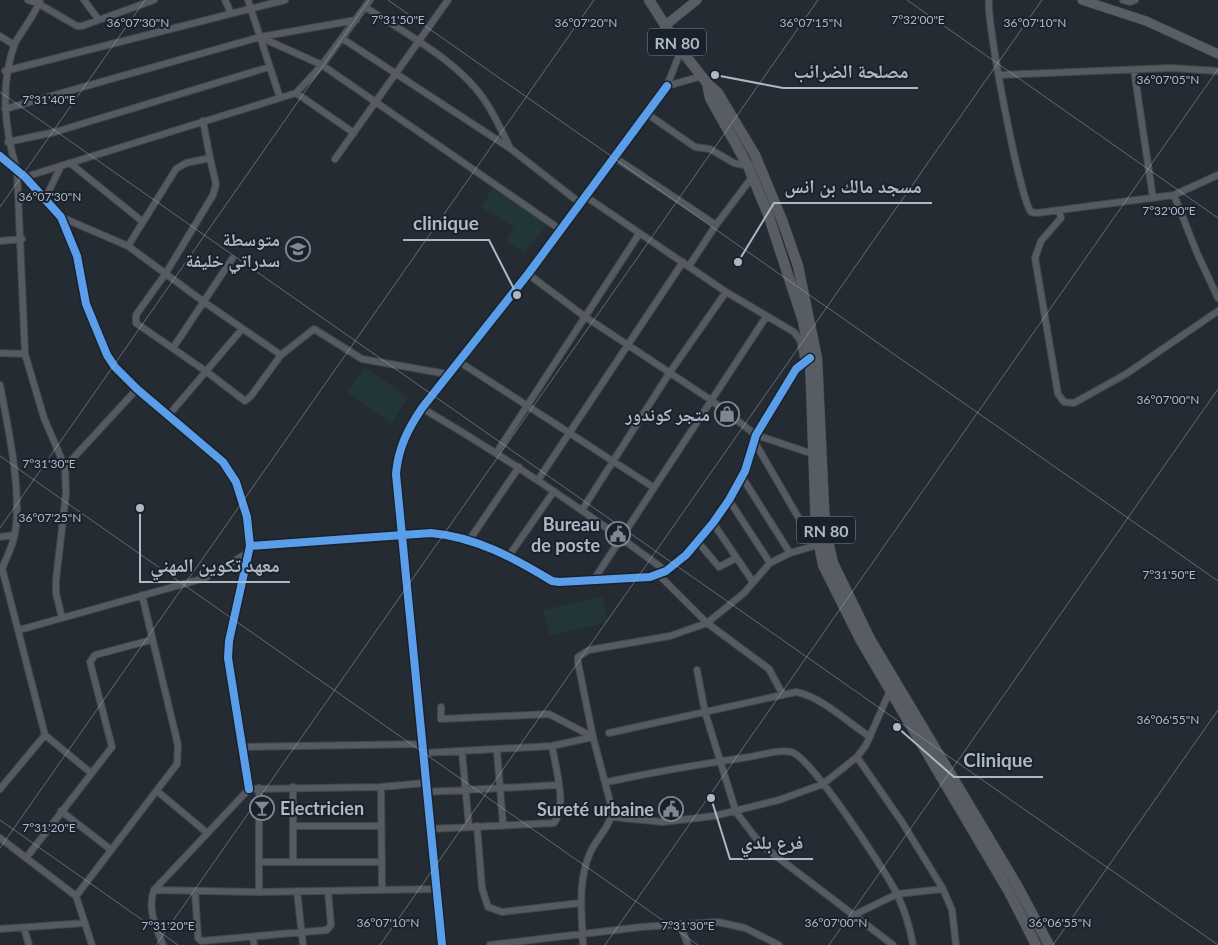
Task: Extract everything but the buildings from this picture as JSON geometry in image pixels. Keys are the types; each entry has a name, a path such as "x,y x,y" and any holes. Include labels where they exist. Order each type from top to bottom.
{"main road":[{"name":"RN 80","path":"648,0 667,24 681,50 704,80 718,93 755,155 790,241 807,301 817,358 820,544 833,563 870,639 1018,887 1049,945"},
{"path":"667,24 697,0"},
{"path":"1082,0 1146,21 1218,54"},
{"name":"RN 80","path":"704,80 710,98 753,176 779,246 803,321 820,544 828,578 890,691 1009,892 1036,945"},
{"path":"779,246 790,241"}],"street":[{"path":"28,0 40,2 77,26 82,26 154,0"},
{"path":"84,0 98,19"},
{"path":"225,0 232,13"},
{"path":"248,0 280,98"},
{"path":"5,71 285,0"},
{"path":"25,177 296,93 322,66 370,0"},
{"path":"335,159 448,0"},
{"path":"988,0 999,75 1015,158 1029,210 1037,213 1174,195 1218,175"},
{"path":"1123,0 1130,2 1135,0"},
{"path":"40,2 14,45 1,84 8,142 17,170 22,239 25,354 44,418 65,467 66,494 56,580 56,593 62,618"},
{"path":"365,7 457,70 482,96 511,149"},
{"path":"4,109 260,37 356,20"},
{"path":"0,36 14,45"},
{"path":"260,37 322,66 561,230"},
{"path":"343,39 511,149 580,203"},
{"path":"442,945 396,474 397,456 410,427 422,408 528,274 667,86 681,50"},
{"path":"8,142 55,132 269,67"},
{"path":"999,75 1171,68 1218,71"},
{"path":"1134,70 1153,198"},
{"path":"667,86 704,80"},
{"path":"296,93 354,133"},
{"path":"646,113 695,147 710,150 734,162 748,166"},
{"path":"203,121 216,184 213,195 135,320 139,326 207,372 244,401 251,396 281,355 314,329 362,359 448,374"},
{"path":"0,156 25,177 61,217 74,245 86,304 103,346 115,367 136,389 223,462 232,474 245,509 249,549 228,650 249,789"},
{"path":"614,157 716,225"},
{"path":"128,246 180,165 210,158"},
{"path":"70,163 143,222"},
{"path":"45,199 61,166"},
{"path":"538,480 627,343 753,176"},
{"path":"1174,195 1196,253 1218,298"},
{"path":"19,630 142,594 205,578 249,549 402,535 431,533 470,539 552,581 574,583 658,575 666,571 698,542 713,523 742,477 755,438 788,382 807,360 797,334 726,292 584,196"},
{"path":"1059,210 1061,218 1040,241 1035,258 1058,394 1064,402 1074,403 1126,374 1218,311"},
{"path":"61,217 128,246 204,302 281,355"},
{"path":"496,452 639,234"},
{"path":"0,241 22,239"},
{"path":"173,348 232,259"},
{"path":"528,274 584,316 711,400 755,438 820,544 790,553 770,563 731,606 707,623 670,636 590,650 578,657 592,737 606,782 612,816 590,852 582,884 580,903 583,945"},
{"path":"582,510 670,372 726,292"},
{"path":"593,581 766,317"},
{"path":"168,416 242,329"},
{"path":"0,353 25,354"},
{"path":"458,361 653,487"},
{"path":"0,385 10,435 17,515 15,536 1,570 19,630 46,735 91,773"},
{"path":"65,467 136,389"},
{"path":"422,408 496,452 538,480 666,571"},
{"path":"755,438 812,454"},
{"path":"470,539 519,468"},
{"path":"742,477 790,553"},
{"path":"508,557 554,491"},
{"path":"728,500 770,563"},
{"path":"713,523 753,582"},
{"path":"0,537 15,536"},
{"path":"698,542 719,567 736,558"},
{"path":"658,575 707,623 769,669 783,695"},
{"path":"76,896 110,849 177,764 179,751 151,640 142,594"},
{"path":"26,858 112,747 90,662 91,658 151,640"},
{"path":"697,670 705,712 736,812 755,837 768,850 852,916 893,945"},
{"path":"612,816 663,822 736,812 823,784 857,757 870,737 890,691"},
{"path":"608,733 796,692 806,694 870,737"},
{"path":"441,707 441,718 549,714 592,737"},
{"path":"0,790 46,735"},
{"path":"423,753 497,751 552,746 592,737"},
{"path":"244,747 422,744"},
{"path":"430,829 554,822 560,813 552,746"},
{"path":"497,751 503,824"},
{"path":"462,752 469,827"},
{"path":"606,782 719,761 792,752 805,761 863,839 897,894 907,917 913,945"},
{"path":"857,757 902,822 942,889 952,910 956,945"},
{"path":"163,945 152,914 151,897 154,890 206,832 249,789 381,787 425,783"},
{"path":"426,792 558,785"},
{"path":"293,787 293,861"},
{"path":"381,787 382,889"},
{"path":"259,788 259,892"},
{"path":"157,791 206,832"},
{"path":"61,811 110,849"},
{"path":"293,826 382,826"},
{"path":"477,826 482,888 488,907 502,912 580,903"},
{"path":"0,838 76,896 92,945"},
{"path":"259,862 382,862"},
{"path":"154,890 259,892 436,889"},
{"path":"852,916 897,894 942,889"},
{"path":"195,891 198,938 201,941 222,942 327,930 331,927 328,891"},
{"path":"297,891 304,945"},
{"path":"490,945 545,942 582,935 680,924 718,922 745,928 779,945"},
{"path":"0,929 85,923"},
{"path":"680,924 688,945"},
{"path":"24,928 29,945"},
{"path":"253,938 254,945"}],"shaded area":[{"path":"492,189 549,222 524,253 506,241 514,227 481,207"},
{"path":"364,367 408,397 391,424 347,392"},
{"path":"602,596 608,622 550,636 543,610"}],"cycle path":[{"path":"442,945 396,474 401,447 422,408 528,274 667,86"},
{"path":"0,156 25,177 61,217 77,256 86,304 107,355 115,367 137,389 223,462 236,482 247,517 250,546 229,641 228,658 249,789"},
{"path":"250,546 431,533 448,535 479,544 523,564 552,581 650,577 666,571 686,555 713,523 729,500 745,471 756,435 796,369 810,358"}],"place":[{"name":"مصلحة الضرائب","path":"715,75"},
{"name":"متوسطة سدراتي خليفة","path":"298,249"},
{"name":"مسجد مالك بن انس","path":"738,262"},
{"name":"clinique","path":"517,295"},
{"name":"متجر كوندور","path":"727,414"},
{"name":"معهد تكوين المهني","path":"140,508"},
{"name":"Bureau de poste","path":"618,534"},
{"name":"Clinique","path":"897,727"},
{"name":"فرع بلدي","path":"711,798"},
{"name":"Electricien","path":"262,808"},
{"name":"Sureté urbaine","path":"671,809"}]}
